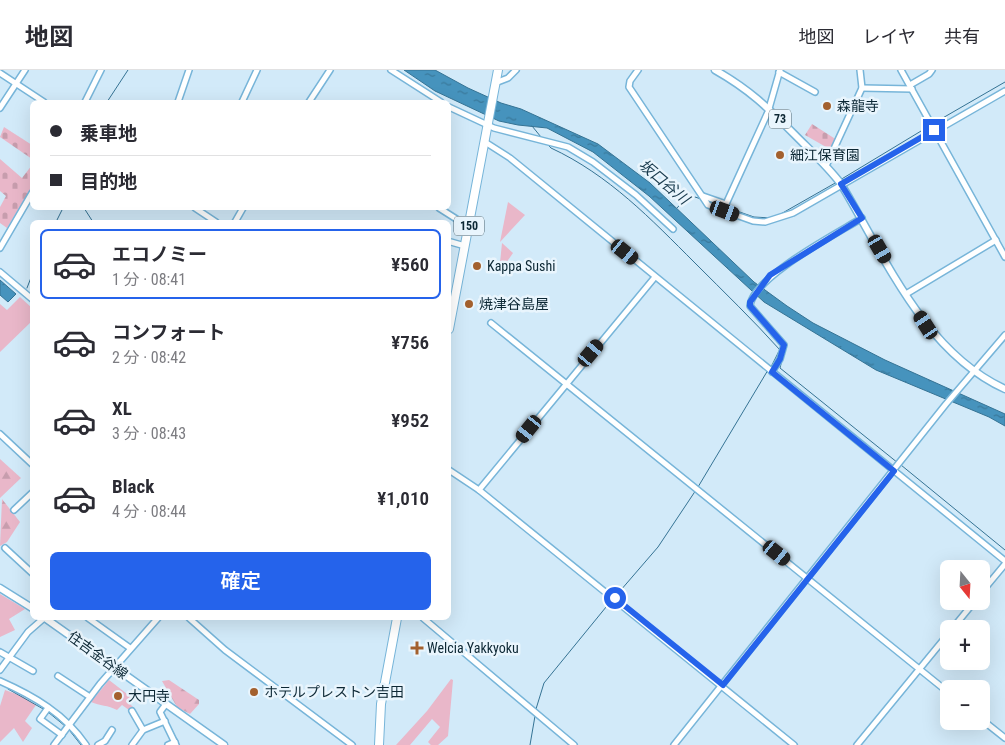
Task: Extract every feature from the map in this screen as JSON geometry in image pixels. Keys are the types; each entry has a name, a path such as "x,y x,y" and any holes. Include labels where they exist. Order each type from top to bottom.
{"highway":[{"name":"150","path":"451,319 498,70"},
{"path":"379,745 381,704 397,620"}],"main road":[{"name":"73","path":"717,70 769,106 826,166 839,182 862,218 926,325 950,352 974,372 1005,389"},
{"path":"0,588 30,607"},
{"name":"住吉金谷線","path":"48,620 224,745"}],"street":[{"path":"0,108 25,70"},
{"path":"86,100 101,70"},
{"path":"179,100 189,70"},
{"path":"243,100 257,70"},
{"path":"311,100 330,70"},
{"path":"391,70 438,100"},
{"path":"495,83 508,78 516,70"},
{"path":"638,70 630,81 629,87 707,204 753,221 765,222 794,213 839,182 932,126 1005,91"},
{"path":"826,166 862,88 859,70"},
{"path":"902,70 1005,257"},
{"path":"862,88 911,87 932,70"},
{"path":"703,196 726,204 768,112 779,71 815,92"},
{"path":"0,72 41,100"},
{"path":"451,108 488,124 568,147 593,162 636,195 673,229"},
{"path":"485,142 510,158 770,370 897,466 1005,563 990,582"},
{"path":"0,248 30,196"},
{"path":"198,210 213,220"},
{"path":"442,210 469,227"},
{"path":"770,370 782,352 784,345 750,306 750,300 768,279 862,218"},
{"path":"906,294 996,240"},
{"path":"451,242 465,246"},
{"path":"0,272 30,296"},
{"path":"479,490 654,277"},
{"path":"490,322 940,686"},
{"path":"674,745 946,404 1005,335"},
{"path":"0,434 30,462"},
{"path":"451,471 479,490 723,685 794,745"},
{"path":"14,510 30,495"},
{"path":"5,548 30,571"},
{"path":"959,620 968,610"},
{"path":"0,670 28,632 43,620"},
{"path":"91,620 130,648"},
{"path":"54,745 130,648 156,620"},
{"path":"190,620 226,650 352,745"},
{"path":"425,620 574,745"},
{"path":"857,745 940,644"},
{"path":"0,652 33,671"},
{"path":"58,676 90,697"},
{"path":"0,681 70,724 86,745"},
{"path":"166,704 160,712 176,743 168,745"},
{"path":"47,709 40,719 62,735"},
{"path":"132,711 143,730"},
{"path":"132,745 143,730 165,721"},
{"path":"990,726 1005,738"},
{"path":"98,745 105,741 112,730"},
{"path":"136,739 141,745"}],"green space":[{"path":"812,124 837,140 833,151 805,135"},
{"path":"4,127 30,144 30,158 0,137"},
{"path":"0,159 22,178 30,168 30,190 7,228 0,223 0,207 6,196 0,191"},
{"path":"508,202 525,215 500,242"},
{"path":"502,243 513,253 499,273"},
{"path":"20,297 30,306 30,323 0,352 0,304 7,310"},
{"path":"0,459 21,478 0,498"},
{"path":"2,499 20,522 7,542 0,546"},
{"path":"0,594 25,609 9,619 15,630 0,637"},
{"path":"451,679 453,680 448,736 438,745 431,745 428,742 440,727 432,719 410,745 396,745 427,711"},
{"path":"109,680 131,697 127,701 133,707 129,710 122,705 117,710 91,702"},
{"path":"169,680 199,700 199,704 190,714 177,707 162,681"},
{"path":"5,690 22,696 36,705 25,721 32,728 23,742 14,728 0,742 0,706"}],"water":[{"path":"404,70 435,70 501,103 521,109 598,144 650,183 754,282 787,306 813,323 885,360 1005,414 1005,426 989,417 876,370 764,302 649,196 593,152 547,128 499,121 435,91"},
{"path":"0,280 16,294 8,302 0,295"}],"waterway":[{"path":"108,100 128,70"},
{"path":"934,123 1005,82"},
{"path":"840,180 931,125"},
{"path":"532,126 541,137"},
{"path":"547,144 592,171 645,214 780,350"},
{"path":"779,215 837,182"},
{"name":"坂口谷川","path":"677,208 689,195 701,199"},
{"path":"708,201 754,217 771,218"},
{"path":"57,220 62,210"},
{"path":"85,210 92,220"},
{"path":"27,288 30,280"},
{"path":"771,367 779,351"},
{"path":"782,360 780,368 898,463"},
{"path":"698,487 768,370"},
{"path":"901,465 1005,550"},
{"path":"614,598 658,547 696,490"},
{"path":"536,709 544,683 611,601"},
{"path":"8,689 45,710"},
{"path":"48,712 65,726"},
{"path":"530,745 535,716"},
{"path":"70,731 81,745"}],"place":[{"name":"森龍寺","path":"827,106"},
{"name":"細江保育園","path":"780,155"},
{"name":"Kappa Sushi","path":"477,266"},
{"name":"焼津谷島屋","path":"469,304"},
{"name":"Welcia Yakkyoku","path":"417,648"},
{"name":"ホテルプレストン吉田","path":"254,692"},
{"name":"大円寺","path":"118,696"}],"route":[{"path":"615,598 723,685 894,471 772,372 780,359 784,345 750,306 750,300 770,275 862,218 841,184 934,130"}]}
